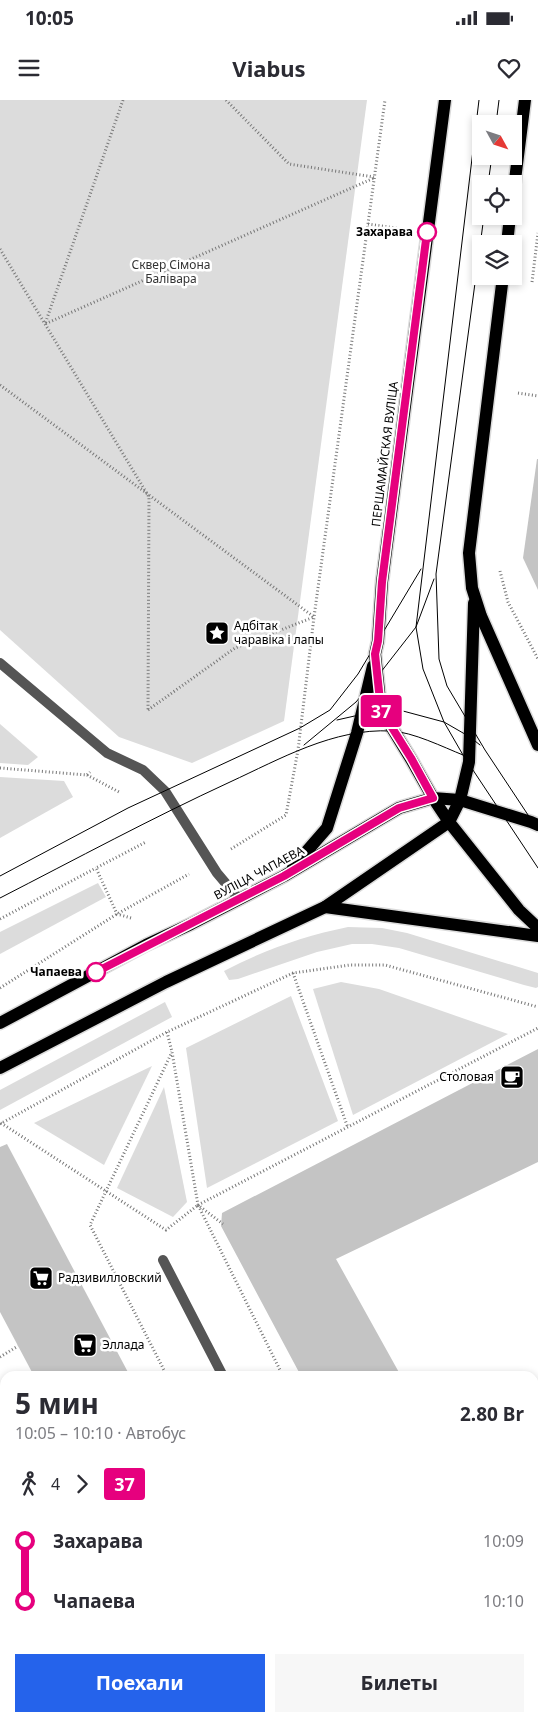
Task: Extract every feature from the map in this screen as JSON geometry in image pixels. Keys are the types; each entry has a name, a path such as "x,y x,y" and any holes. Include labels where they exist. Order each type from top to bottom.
{"main road":[{"name":"ПЕРШАМАЙСКАЯ ВУЛІЦА","path":"445,100 382,582 378,641 375,654 381,710 449,822 519,910 538,928"},
{"path":"516,175 525,100"},
{"path":"0,1068 166,982 325,907 449,822 460,800 469,762 474,595 469,553 502,285"},
{"path":"474,595 481,616 538,746"},
{"path":"284,876 327,828 357,733 375,654"},
{"name":"ВУЛІЦА ЧАПАЕВА","path":"0,1023 146,945 284,876 399,808 433,798 460,800 538,825"},
{"path":"325,907 538,936"}],"street":[{"path":"0,663 107,753 143,770 165,791 217,873 239,899"},
{"path":"163,1260 220,1371"}],"path":[{"path":"45,324 123,100"},
{"path":"226,100 289,164 375,178"},
{"path":"0,988 117,914 210,862 286,815 298,750 314,617 385,100"},
{"path":"45,324 375,178"},
{"path":"368,224 427,232"},
{"path":"531,289 538,233"},
{"path":"0,248 149,497 148,710 235,648 314,617"},
{"path":"519,384 518,394 538,396"},
{"path":"0,385 149,497 314,617"},
{"path":"497,562 508,602 538,659"},
{"path":"0,768 87,775 119,792"},
{"path":"87,775 92,770"},
{"path":"0,919 146,842"},
{"path":"96,868 117,914 131,918"},
{"path":"538,1007 385,965 350,965 293,973 167,1032 1,1124 166,1230 198,1205 538,1028"},
{"path":"293,973 348,1128"},
{"path":"167,1032 198,1205 281,1371"},
{"path":"164,1371 90,1225 172,1052"},
{"path":"198,1205 223,1224"},
{"path":"0,1357 18,1346"}],"green space":[{"name":"Сквер Сімона Балівара","path":"0,100 367,100 284,721 192,763 119,737 0,630"},
{"path":"0,724 38,757 28,765 0,763"},
{"path":"0,777 64,781 73,797 0,838"},
{"path":"98,883 106,897 0,954 0,932"},
{"path":"348,927 382,928 407,933 538,973 538,987 524,985 399,948 372,944 352,944 317,952 238,979 229,980 224,971 284,944"},
{"path":"341,982 379,989 508,1034 353,1115 313,989"},
{"path":"291,996 338,1121 207,1188 186,1048"},
{"path":"165,1002 172,1017 0,1110 0,1090"},
{"path":"152,1066 104,1165 34,1123"},
{"path":"164,1087 187,1202 173,1217 117,1188"}],"building":[{"path":"538,459 538,590 523,558"},
{"path":"538,1049 538,1162 336,1259 398,1371 298,1371 221,1226 222,1213"},
{"path":"7,1144 127,1371 31,1371 0,1312 0,1147"}],"tram line":[{"path":"479,100 416,627 423,669 444,722 463,755 538,868"},
{"path":"497,115 499,100"},
{"path":"489,175 491,165"},
{"path":"483,225 436,574 439,659 447,686 485,750 538,830"},
{"path":"0,876 128,808 300,728 330,710 358,674 421,569"},
{"path":"304,745 356,702 377,677 416,627 434,579"},
{"path":"337,720 381,710 403,711 444,722 480,745"},
{"path":"0,898 201,796 288,755 328,740 349,734 391,731 418,737 463,755"}],"bus line":[{"name":"37","path":"96,972 284,876 399,808 433,798 381,710 375,654 378,641 382,582 427,232"}],"place":[{"name":"Захарава","path":"427,232"},
{"name":"Адбітак чаравіка і лапы","path":"217,633"},
{"name":"Чапаева","path":"96,972"},
{"name":"Столовая","path":"512,1077"},
{"name":"Радзивилловский","path":"41,1278"},
{"name":"Эллада","path":"85,1345"}]}
